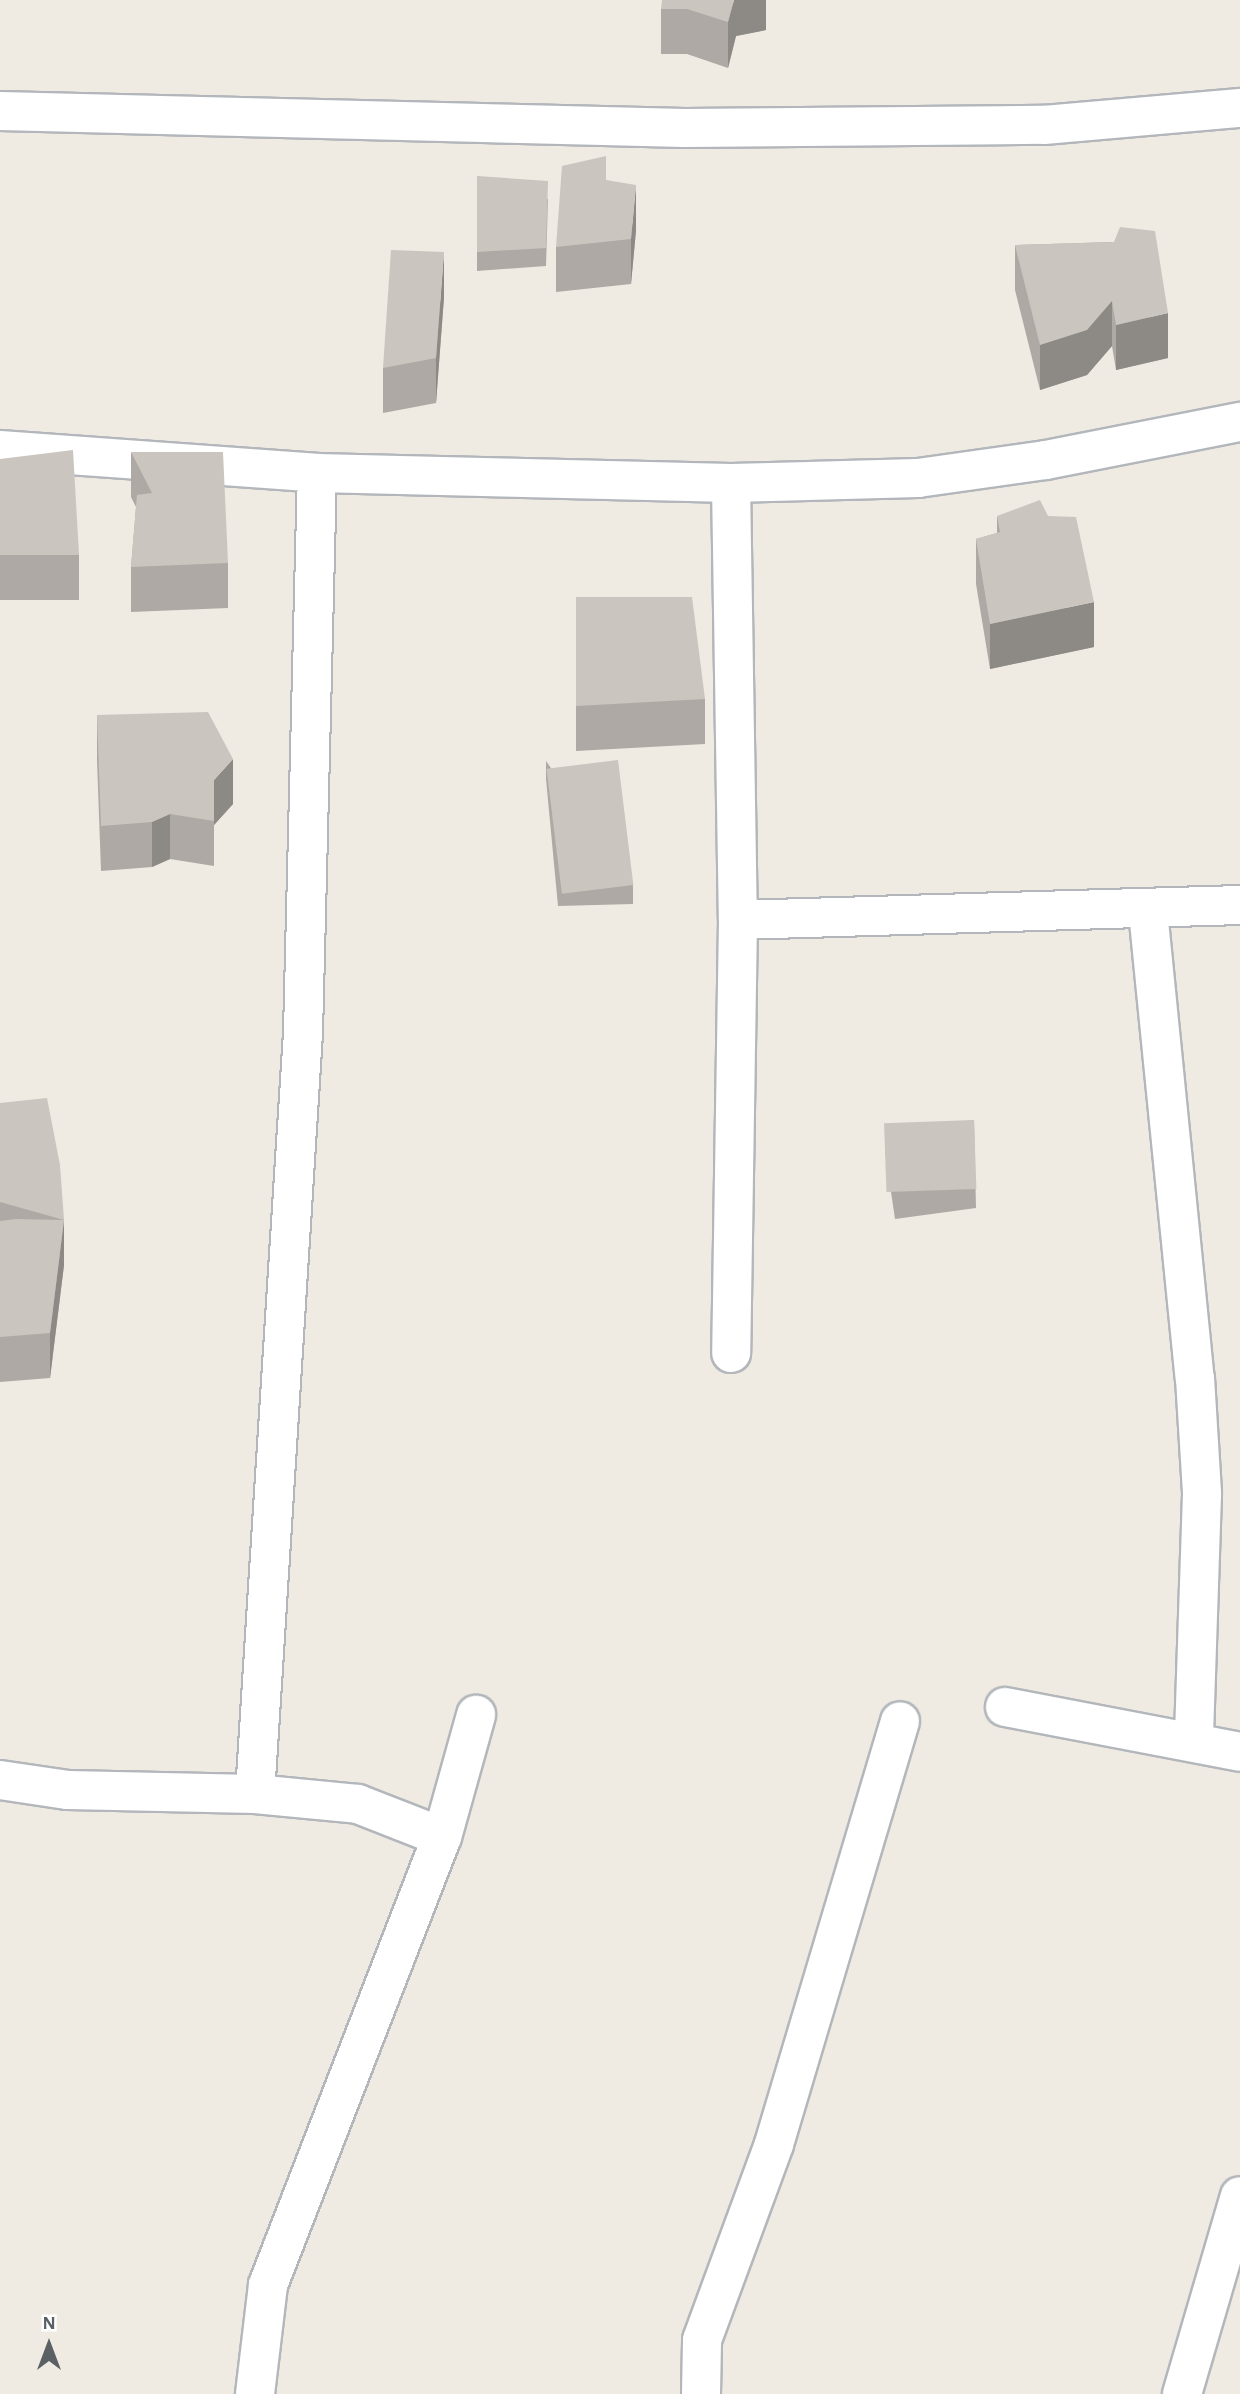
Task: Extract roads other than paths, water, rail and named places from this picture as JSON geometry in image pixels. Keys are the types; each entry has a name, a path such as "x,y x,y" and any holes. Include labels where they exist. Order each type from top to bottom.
{"street":[{"path":"0,111 726,128 1044,125 1240,108"},
{"path":"0,450 317,473 731,483 918,478 1046,460 1240,422"},
{"path":"255,1794 303,1033 317,473"},
{"path":"731,483 738,920 731,1353"},
{"path":"738,920 1149,911 1240,905"},
{"path":"1149,911 1195,1378 1202,1494 1194,1740"},
{"path":"1005,1707 1194,1740 1240,1752"},
{"path":"255,2394 268,2285 442,1837 476,1715"},
{"path":"701,2394 702,2340 774,2144 900,1721"},
{"path":"0,1780 68,1790 255,1794 358,1804 442,1837"},
{"path":"1182,2394 1240,2196"}]}
